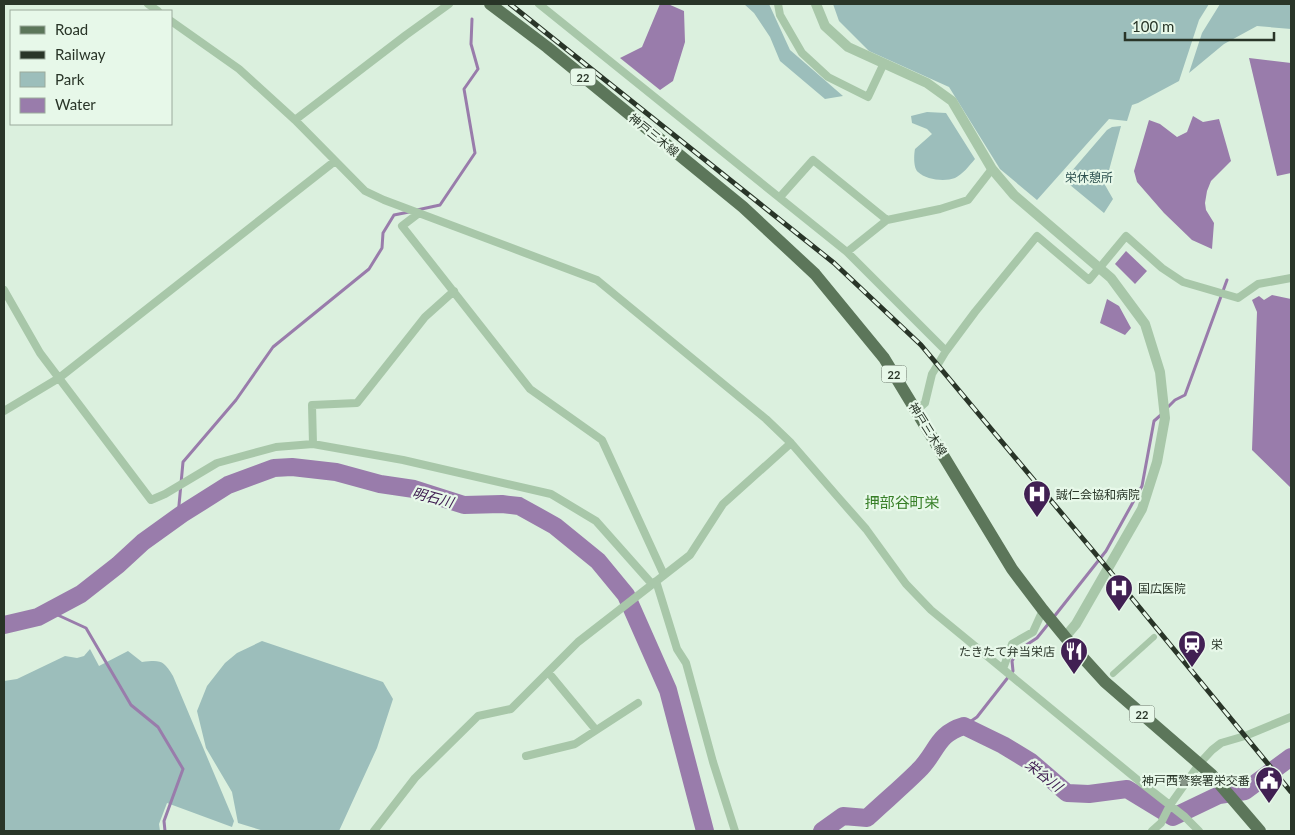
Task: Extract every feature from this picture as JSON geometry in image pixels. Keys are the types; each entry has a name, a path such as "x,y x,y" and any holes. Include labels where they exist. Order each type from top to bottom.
{"main road":[{"name":"神戸三木線","path":"490,4 743,207 814,274 884,358 1012,569 1074,649 1105,682 1200,763 1260,831"}],"street":[{"path":"295,120 398,40 449,4"},
{"path":"539,4 780,196 847,252 946,350"},
{"path":"778,4 780,15 802,52 828,77 868,96 884,63"},
{"path":"816,4 825,26 848,47 927,84 952,101 992,169 1014,195 1100,267 1145,324 1160,372 1165,418 1157,462 1142,509 1076,624 1065,637"},
{"path":"172,22 239,69 295,120 365,191 384,200 598,280 766,419 791,443 866,529 906,584 931,610 1169,811 1185,817 1199,831"},
{"path":"780,196 813,160 888,220"},
{"path":"4,410 59,378 335,161"},
{"path":"847,252 888,220 940,209 968,200 992,169"},
{"path":"419,213 402,226 530,388 602,440 664,575"},
{"path":"917,410 925,403 932,374 946,350 1036,236 1089,280 1126,236 1162,268 1183,282 1238,298 1258,284 1291,278"},
{"path":"4,290 40,353 151,500 165,494 217,463 276,447 313,444 403,460 551,494 596,521 654,583 677,649 686,663 713,762 735,831"},
{"path":"313,444 312,405 357,403 425,318 454,291"},
{"path":"374,831 415,778 478,716 511,710 578,642 690,554 723,504 791,443"},
{"path":"1005,671 1012,644 1033,632 1048,616"},
{"path":"1113,674 1154,637"},
{"path":"548,672 596,730"},
{"path":"526,756 575,744 638,703"},
{"path":"1152,831 1161,823 1200,763 1221,743 1245,736 1291,717"}],"green space":[{"path":"744,4 769,4 790,50 843,96 825,99 780,61 770,37 754,13"},
{"path":"833,4 1209,4 1199,20 1179,81 1132,105 1127,121 1109,119 1037,200 1000,169 949,87 869,51 839,21"},
{"path":"1220,4 1291,4 1291,29 1257,26 1224,44 1189,73 1202,33"},
{"path":"927,112 946,113 975,159 955,178 936,180 921,175 916,170 914,161 915,149 932,134 927,129 912,123 911,116"},
{"name":"栄休憩所","path":"1121,126 1105,185 1113,199 1104,213 1064,180 1107,130 1112,127"},
{"path":"262,641 383,682 393,699 377,748 339,831 264,831 238,823 232,792 206,748 197,711 207,686 225,663 237,653"},
{"path":"90,649 99,666 128,651 142,662 158,661 167,667 173,676 234,821 232,827 167,803 159,824 160,831 4,831 4,681 17,679 65,656 77,658 84,656"}],"water":[{"path":"660,4 668,4 684,11 685,42 673,81 660,90 620,58 642,47"},
{"path":"1249,58 1291,63 1291,173 1277,176"},
{"path":"1193,116 1203,122 1219,119 1231,161 1211,181 1207,191 1206,210 1214,223 1212,249 1192,240 1164,213 1137,182 1134,171 1149,120 1160,124 1177,137 1187,132"},
{"path":"1126,251 1147,271 1135,284 1115,264"},
{"path":"1272,295 1291,299 1291,488 1252,450 1257,312 1252,300 1259,296 1264,300"},
{"path":"1107,299 1119,306 1131,328 1125,335 1100,323"}],"waterway":[{"path":"417,210 440,205 475,153 464,89 478,69 471,44 472,19"},
{"path":"178,516 183,462 236,400 273,347 369,269 382,248 383,233 394,215 409,212"},
{"path":"1166,409 1175,400 1185,395 1227,280"},
{"path":"1053,618 1106,551 1142,486 1154,421 1162,414"},
{"name":"明石川","path":"4,625 38,617 81,594 118,565 143,542 182,514 228,485 274,468 292,467 336,472 380,484 414,489 464,505 502,504 519,506 555,526 598,561 626,595 668,690 705,831"},
{"path":"49,611 86,628 131,705 158,727 183,769 164,821 165,831"},
{"path":"964,726 977,717 1013,671 1012,661 1020,649 1037,638 1049,623"},
{"name":"栄谷川","path":"822,831 843,816 867,818 918,771 942,739 955,729 964,726 1003,745 1031,762 1067,793 1089,794 1127,789 1173,817 1219,795 1245,791 1291,757"}],"railway":[{"path":"510,4 834,263 921,345 1291,792"}],"place":[{"name":"誠仁会協和病院","path":"1037,518"},
{"name":"国広医院","path":"1119,612"},
{"name":"栄","path":"1192,668"},
{"name":"たきたて弁当栄店","path":"1074,675"},
{"name":"神戸西警察署栄交番","path":"1269,804"}],"district":[{"name":"押部谷町栄","path":"902,502"}]}
